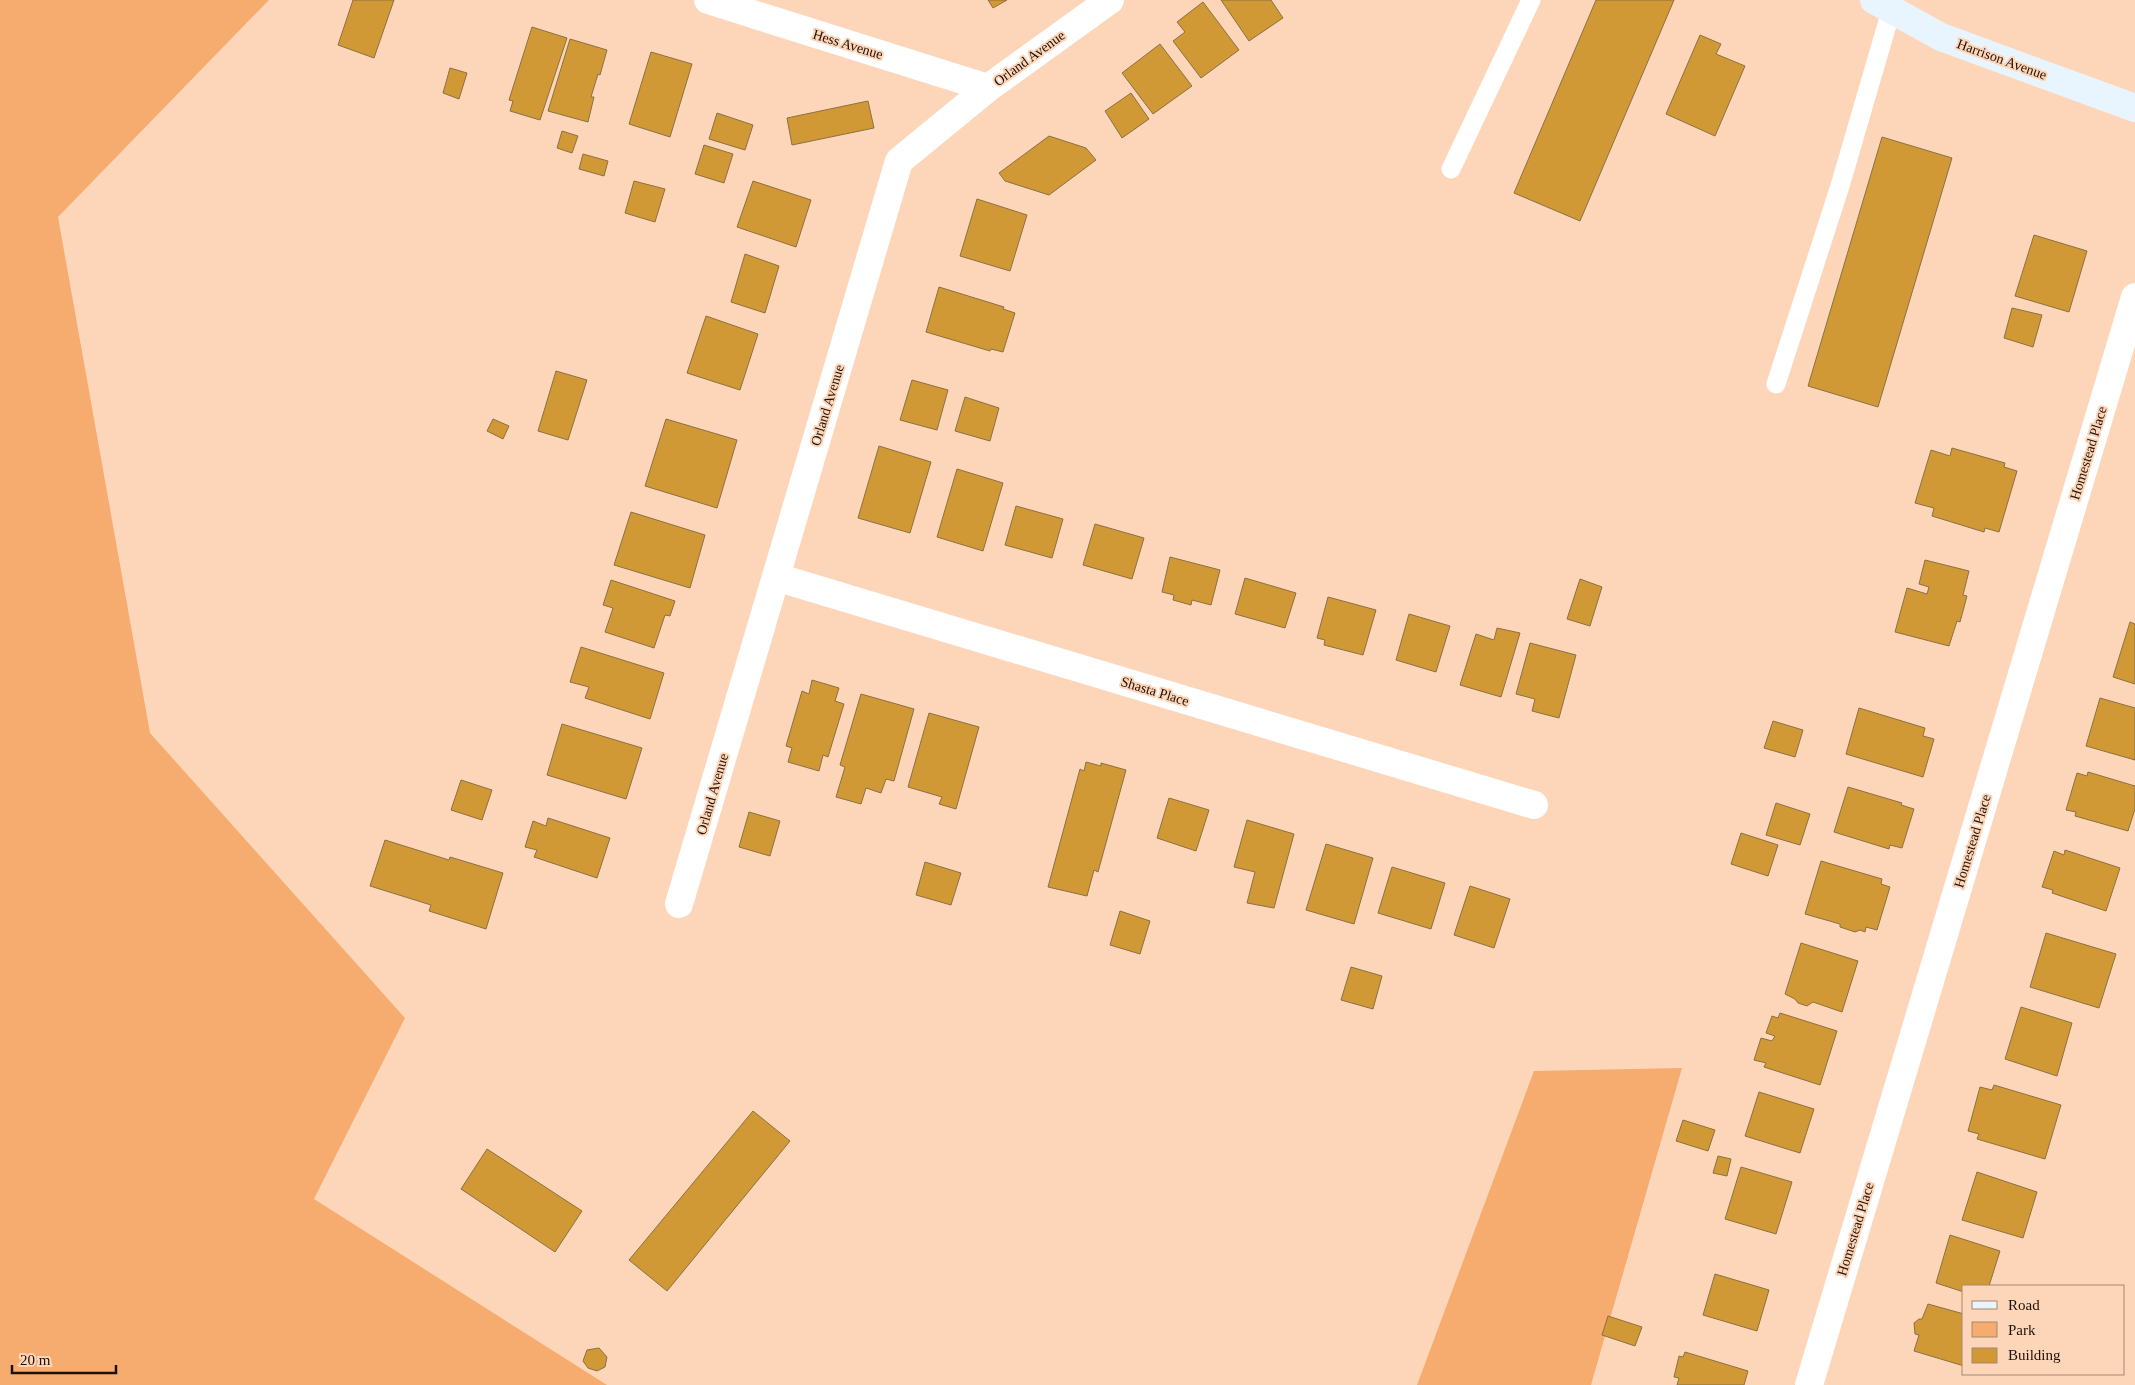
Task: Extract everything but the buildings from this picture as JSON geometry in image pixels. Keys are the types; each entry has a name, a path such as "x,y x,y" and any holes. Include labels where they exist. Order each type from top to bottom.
{"main road":[{"name":"Harrison Avenue","path":"1883,5 1941,37 2135,108"}],"street":[{"name":"Hess Avenue","path":"708,0 988,88"},
{"name":"Orland Avenue","path":"679,904 899,161 988,88 1110,0"},
{"name":"Homestead Place","path":"1809,1385 2135,297"},
{"name":"Shasta Place","path":"776,577 1534,805"}],"lane":[{"path":"1450,169 1531,0"},
{"path":"1776,384 1840,186 1883,5"}],"green space":[{"path":"0,0 269,0 58,217 150,733 405,1018 314,1199 607,1385 0,1385"},
{"path":"1682,1068 1591,1385 1417,1385 1534,1071"}]}
